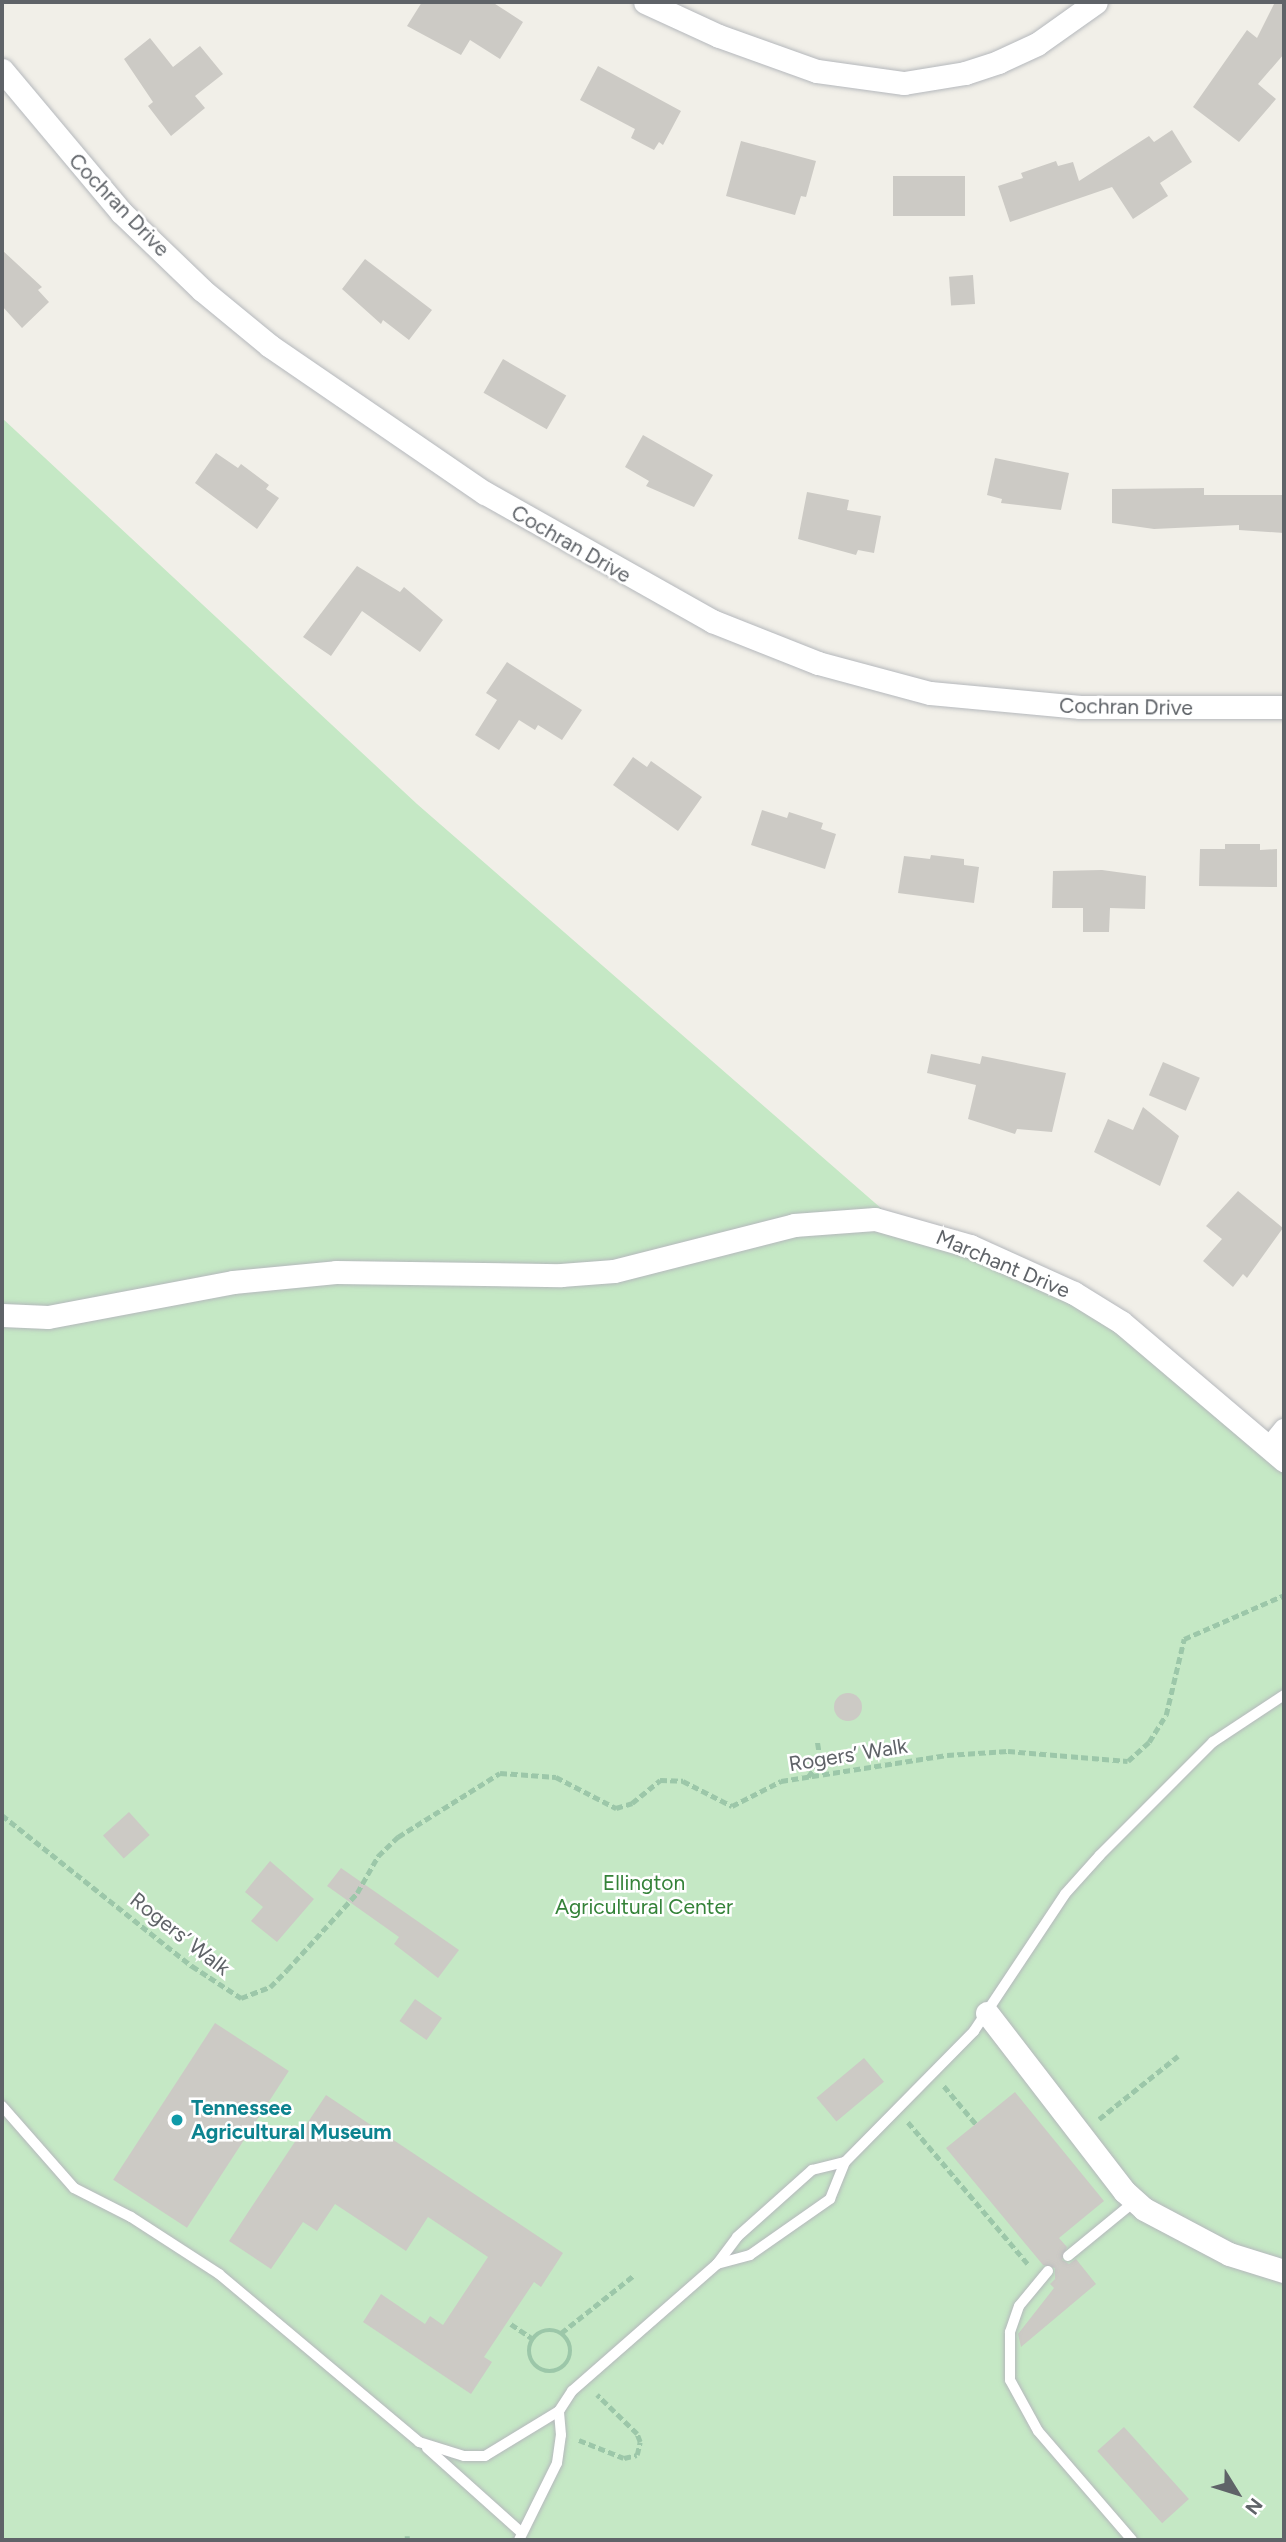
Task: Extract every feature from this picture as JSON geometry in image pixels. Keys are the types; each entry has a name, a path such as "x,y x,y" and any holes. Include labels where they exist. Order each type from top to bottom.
{"street":[{"path":"645,2 719,36 817,71 904,83 965,73 998,62 1037,44 1096,2"},
{"name":"Cochran Drive","path":"2,70 121,212 202,290 270,346 474,487 667,598 818,663 930,693 1080,707 1284,707"},
{"name":"Marchant Drive","path":"2,1315 48,1317 233,1282 336,1272 561,1275 614,1271 794,1225 847,1219 898,1223 983,1251 1074,1293 1121,1322 1280,1445"},
{"path":"987,2013 1080,2135 1135,2201 1186,2234 1284,2271"}],"lane":[{"path":"717,2264 750,2255 830,2199 845,2162 934,2075 987,2013 1065,1894 1100,1855 1213,1742 1284,1695"},
{"path":"2,2106 74,2188 131,2217 219,2274 419,2442 520,2537 547,2487 561,2435 559,2412"},
{"path":"419,2442 452,2454 485,2456 559,2412 583,2381 717,2264 737,2237 812,2170 845,2162"},
{"path":"1068,2256 1135,2201"},
{"path":"1044,2275 1019,2306 1010,2332 1010,2380 1038,2431 1132,2540"}],"path":[{"name":"Rogers’ Walk","path":"2,1815 192,1966 242,1997 270,1987 287,1970 357,1893 378,1856 398,1837 500,1773 556,1777 616,1808 632,1803 660,1780 683,1781 732,1806 781,1781 947,1755 1008,1751 1128,1761 1149,1742 1166,1715 1184,1639 1284,1595"},
{"path":"808,1777 820,1760 817,1740"},
{"path":"1080,2135 1178,2056"},
{"path":"934,2075 976,2124"},
{"path":"898,2110 1044,2275"},
{"path":"561,2333 634,2276"},
{"path":"511,2323 533,2339"},
{"path":"545,2330 561,2333 571,2347 566,2365 549,2372 535,2366 529,2352 533,2339 545,2330"},
{"path":"561,2435 624,2458 637,2455 640,2442 636,2434 566,2365"}],"green space":[{"name":"Ellington Agricultural Center","path":"2,418 417,804 898,1223 1074,1293 1284,1460 1284,2540 2,2540"}],"building":[{"path":"422,2 492,2 523,22 500,59 470,40 461,55 407,26"},
{"path":"1275,2 1284,2 1284,54 1258,84 1276,99 1239,142 1193,107 1247,30 1257,38"},
{"path":"150,38 173,67 200,46 223,74 195,96 205,108 171,136 148,106 153,102 124,59"},
{"path":"598,66 681,111 663,145 659,142 654,150 631,138 635,129 580,100"},
{"path":"1172,130 1192,162 1160,183 1168,196 1133,219 1112,187 1010,222 998,186 1023,178 1021,173 1056,161 1058,166 1073,162 1079,181 1149,136 1154,142"},
{"path":"741,141 816,161 806,197 801,196 795,215 726,196"},
{"path":"893,176 965,176 965,216 893,216"},
{"path":"2,250 42,287 38,290 49,302 22,328 2,306"},
{"path":"365,259 432,310 409,340 383,320 381,324 342,289"},
{"path":"973,275 975,304 951,306 949,277"},
{"path":"503,359 566,395 547,429 484,393"},
{"path":"643,435 713,475 694,507 646,486 649,481 625,467"},
{"path":"216,453 238,468 241,464 269,485 266,489 279,498 257,529 195,483"},
{"path":"995,458 1069,473 1061,510 1001,503 1002,499 987,495"},
{"path":"1204,488 1204,495 1284,495 1284,533 1239,530 1239,525 1154,529 1112,523 1112,489"},
{"path":"807,492 849,500 847,510 881,516 874,553 858,550 856,555 798,539"},
{"path":"357,566 400,592 404,587 443,620 420,652 362,611 331,656 303,637"},
{"path":"507,662 582,710 562,740 538,725 535,730 519,720 499,750 475,735 497,700 486,693"},
{"path":"633,757 647,767 651,761 702,797 678,831 613,785"},
{"path":"762,810 787,818 789,812 823,823 821,829 836,834 825,869 751,845"},
{"path":"1225,844 1260,844 1260,850 1277,849 1277,887 1199,886 1200,849 1225,849"},
{"path":"931,855 964,859 964,865 979,867 974,903 898,893 904,856 930,859"},
{"path":"1102,870 1146,876 1145,909 1110,908 1109,932 1083,932 1083,908 1052,908 1053,871"},
{"path":"931,1054 980,1064 982,1056 1066,1073 1052,1132 1017,1129 1015,1134 968,1119 976,1085 927,1073"},
{"path":"1163,1062 1200,1078 1186,1111 1149,1095"},
{"path":"1143,1107 1179,1136 1160,1186 1094,1152 1108,1119 1133,1130"},
{"path":"1238,1191 1283,1228 1247,1278 1243,1274 1233,1287 1203,1261 1222,1239 1206,1226"},
{"path":"848,1693 858,1697 862,1707 858,1717 848,1721 838,1717 834,1707 838,1697"},
{"path":"129,1812 150,1835 124,1858 103,1835"},
{"path":"270,1861 314,1899 277,1942 251,1921 263,1907 245,1892"},
{"path":"341,1868 459,1950 438,1978 394,1944 399,1937 327,1886"},
{"path":"415,1999 442,2018 427,2040 400,2021"},
{"path":"215,2023 289,2071 187,2228 113,2180"},
{"path":"864,2058 884,2082 836,2122 817,2098"},
{"path":"1015,2092 1104,2201 1059,2238 1067,2247 1062,2260 1069,2264 1076,2259 1096,2284 1021,2347 1018,2334 1054,2288 1050,2284 1055,2279 1055,2268 1043,2265 946,2148"},
{"path":"326,2095 563,2253 541,2287 534,2282 484,2357 492,2362 471,2394 363,2322 381,2294 425,2324 430,2316 443,2325 488,2257 428,2217 406,2251 335,2204 317,2231 303,2222 271,2269 229,2241"},
{"path":"1124,2427 1189,2499 1162,2523 1097,2451"}],"place":[{"name":"Tennessee Agricultural Museum","path":"177,2120"}]}
